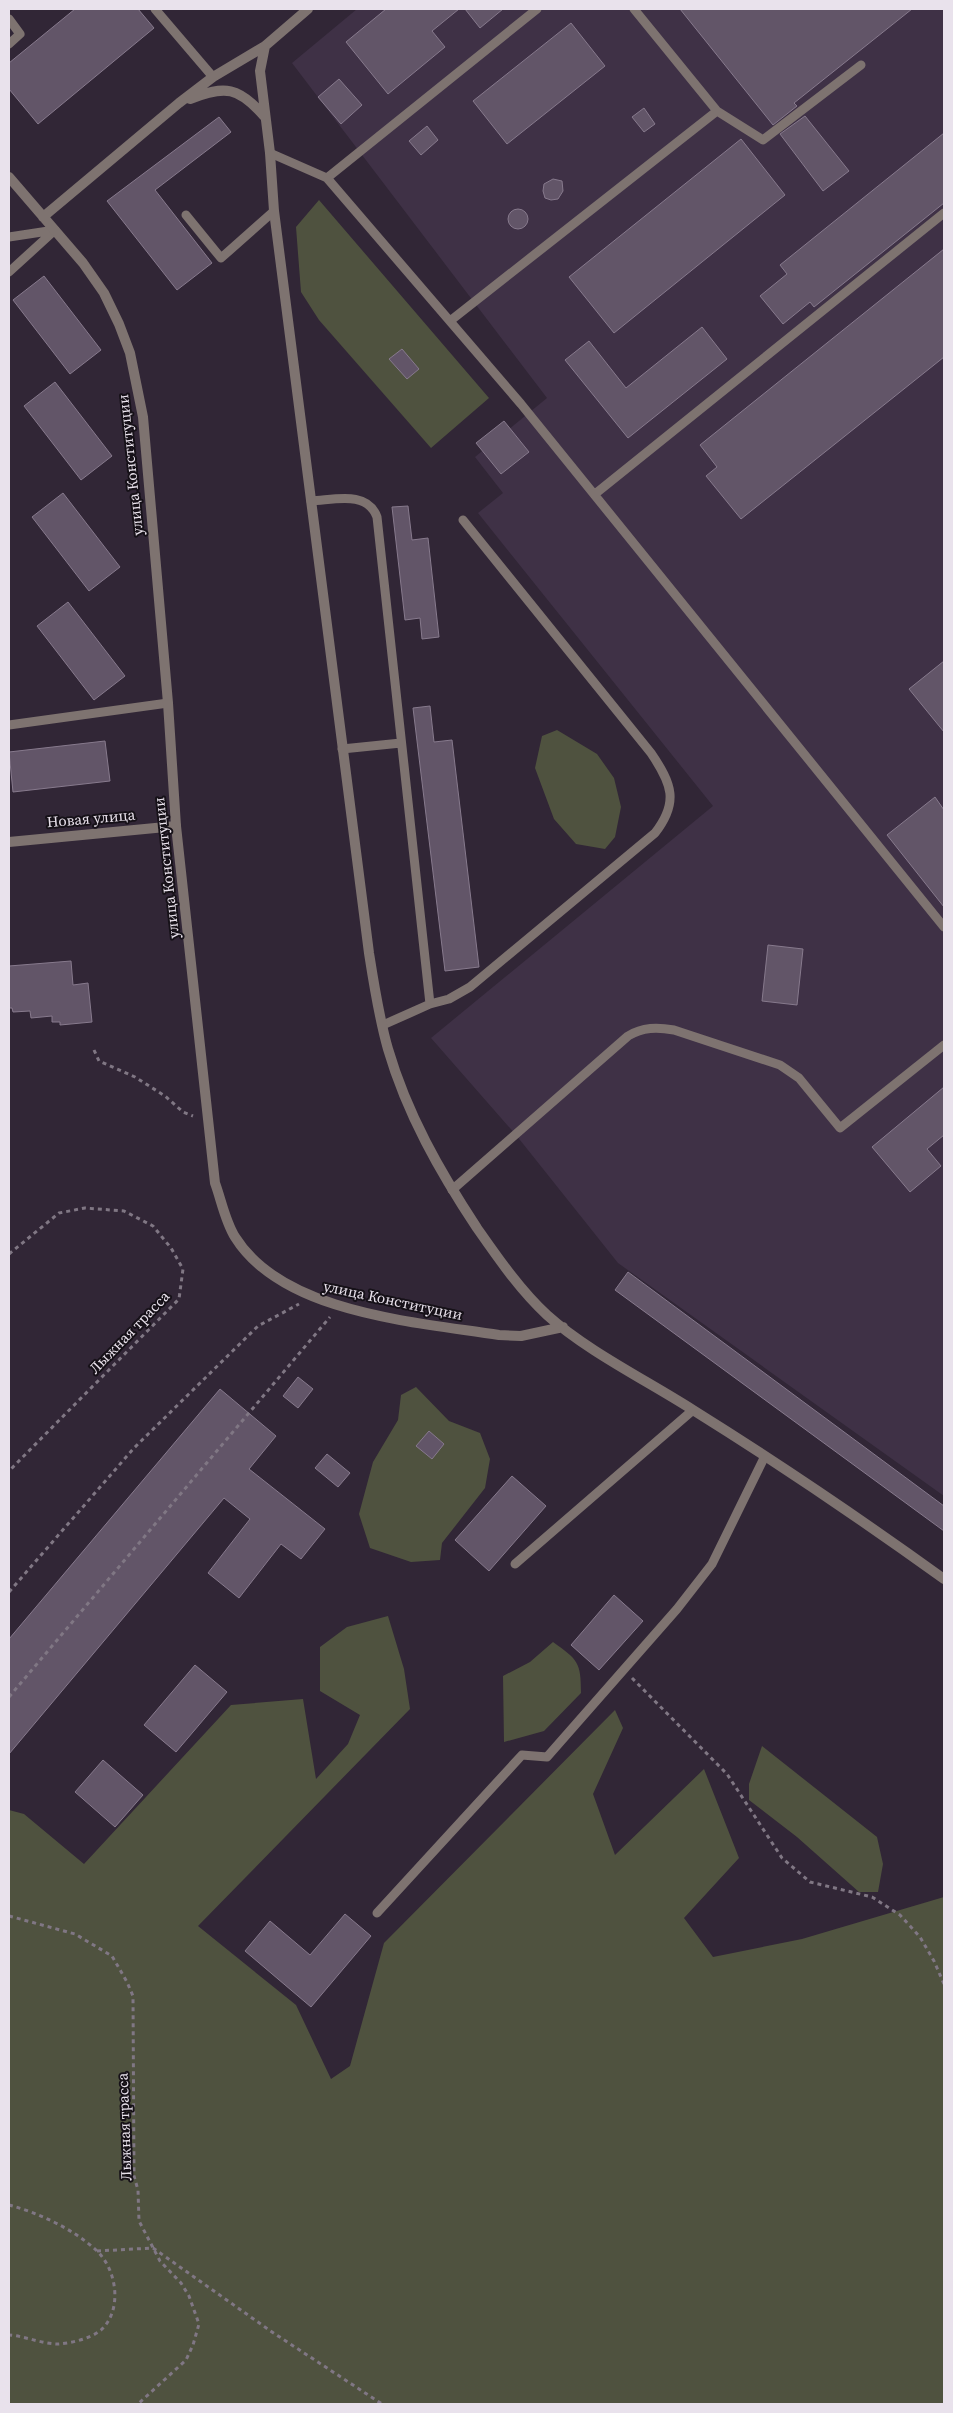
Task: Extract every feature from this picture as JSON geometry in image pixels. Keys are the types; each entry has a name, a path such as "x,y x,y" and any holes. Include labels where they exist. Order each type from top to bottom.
{"street":[{"path":"43,217 213,77 265,46 308,9"},
{"path":"265,46 260,70 264,116 270,153 274,211 371,962 383,1025 398,1076 420,1133 452,1190 512,1276 547,1314 563,1327 766,1456 944,1579"},
{"path":"180,103 219,89 236,92 250,101 264,116"},
{"name":"улица Конституции","path":"9,177 83,263 104,293 130,353 143,417 168,704 176,826 215,1183 234,1236 264,1270 310,1297 338,1307 499,1335 521,1336 563,1327"},
{"name":"Новая улица","path":"9,842 176,826"}],"lane":[{"path":"155,9 213,77"},
{"path":"327,178 537,9"},
{"path":"634,9 717,111 763,140 861,65"},
{"path":"9,19 20,34 9,44"},
{"path":"450,321 717,111"},
{"path":"270,153 327,178 595,494 944,927"},
{"path":"186,215 221,258 274,211"},
{"path":"595,494 944,213"},
{"path":"9,237 55,230"},
{"path":"9,272 55,230"},
{"path":"311,501 360,498 374,509 377,517 430,1004"},
{"path":"383,1025 430,1004 449,999 470,987 655,833 664,822 670,807 671,791 664,772 652,753 463,520"},
{"path":"9,725 168,704"},
{"path":"342,749 401,743"},
{"path":"452,1190 628,1036 639,1030 660,1028 674,1030 780,1065 799,1078 840,1128 944,1044"},
{"path":"515,1564 693,1410"},
{"path":"377,1913 522,1755 547,1757 677,1610 712,1564 766,1456"}],"path":[{"path":"94,1050 100,1061 135,1077 164,1096 183,1112 209,1123"},
{"name":"Лыжная трасса","path":"9,1254 59,1213 85,1208 124,1211 153,1226 171,1248 183,1269 179,1299 9,1471"},
{"path":"9,1592 134,1448 258,1326 310,1297"},
{"path":"9,1697 338,1307"},
{"path":"624,1669 727,1774 782,1858 810,1882 872,1896 900,1914 920,1937 934,1960 944,1984"},
{"name":"Лыжная трасса","path":"9,1916 75,1934 112,1956 133,1996 134,2176 138,2190 139,2221 160,2261 181,2283 189,2296 199,2324 186,2360 138,2404"},
{"path":"9,2204 45,2218 77,2236 97,2251 110,2271 115,2296 109,2319 101,2329 91,2336 56,2344 9,2335"},
{"path":"97,2251 154,2248 272,2332 382,2404"}],"shaded area":[{"path":"357,9 944,9 944,1496 618,1263 516,1135 431,1038 713,806 478,513 503,493 475,457 547,398 292,63"}],"green space":[{"path":"319,200 489,398 431,448 319,320 301,292 296,227"},
{"path":"557,730 597,754 614,778 621,807 615,837 605,849 576,844 554,819 535,768 542,736"},
{"path":"416,1387 449,1421 480,1433 490,1459 485,1488 442,1543 440,1560 411,1562 370,1548 359,1514 373,1462 398,1420 401,1395"},
{"path":"388,1616 404,1669 410,1709 198,1926 296,2005 331,2079 350,2066 384,1943 615,1710 623,1728 593,1794 615,1855 704,1769 739,1858 684,1918 713,1957 802,1939 944,1897 944,2404 9,2404 9,1810 24,1814 84,1864 231,1705 303,1699 316,1779 348,1744 360,1715 320,1691 320,1647 347,1627"},
{"path":"553,1642 573,1658 579,1668 581,1693 544,1731 504,1742 503,1676 530,1662"},
{"path":"762,1746 877,1837 883,1864 878,1892 859,1892 797,1837 749,1800 749,1784"}],"building":[{"path":"75,9 138,9 154,28 38,124 9,89 9,63"},
{"path":"386,9 459,9 432,31 445,47 388,94 346,42"},
{"path":"465,9 503,9 480,28"},
{"path":"680,9 912,9 794,103 797,106 773,125"},
{"path":"571,23 605,66 507,144 473,101"},
{"path":"339,79 362,105 341,124 318,97"},
{"path":"644,108 655,124 644,132 632,117"},
{"path":"805,116 849,171 823,191 780,134"},
{"path":"219,117 231,132 155,190 212,263 177,290 107,201"},
{"path":"427,126 438,140 421,155 409,141"},
{"path":"944,133 944,203 814,307 810,302 783,324 760,296 787,274 780,265"},
{"path":"741,139 785,195 614,333 569,277"},
{"path":"553,179 562,181 563,191 558,199 551,200 545,198 543,191 544,184"},
{"path":"514,209 522,209 528,215 528,223 522,229 514,229 508,223 508,215"},
{"path":"944,249 944,357 741,519 706,476 717,467 700,445"},
{"path":"44,276 101,350 70,374 13,300"},
{"path":"702,327 727,359 628,438 565,360 589,341 626,388"},
{"path":"402,349 419,369 407,379 389,359"},
{"path":"55,382 112,456 81,480 24,406"},
{"path":"504,421 529,452 501,474 476,443"},
{"path":"63,493 120,567 89,591 32,517"},
{"path":"408,506 412,540 428,538 439,637 422,639 420,618 405,620 392,507"},
{"path":"68,602 125,676 94,700 37,626"},
{"path":"944,661 944,732 909,689"},
{"path":"430,706 434,742 452,740 479,967 445,971 413,708"},
{"path":"105,741 110,781 13,792 9,752"},
{"path":"935,797 944,810 944,907 887,835"},
{"path":"768,945 803,949 797,1005 762,1001"},
{"path":"71,961 73,985 88,983 92,1022 60,1025 60,1022 52,1022 52,1016 31,1018 30,1011 13,1012 12,1008 9,1008 9,966"},
{"path":"944,1087 944,1135 927,1149 941,1166 910,1192 872,1147"},
{"path":"628,1272 944,1506 944,1531 615,1290"},
{"path":"298,1377 313,1389 298,1408 283,1396"},
{"path":"220,1389 276,1436 249,1469 325,1529 301,1559 281,1544 239,1598 208,1573 250,1519 224,1498 9,1754 9,1639"},
{"path":"429,1431 444,1444 432,1459 416,1446"},
{"path":"327,1454 350,1473 338,1487 315,1468"},
{"path":"512,1476 546,1506 489,1571 455,1540"},
{"path":"614,1595 643,1621 599,1670 571,1645"},
{"path":"195,1665 227,1692 176,1752 144,1725"},
{"path":"103,1760 143,1795 115,1827 75,1792"},
{"path":"345,1914 371,1936 311,2007 245,1951 270,1921 310,1955"}]}
